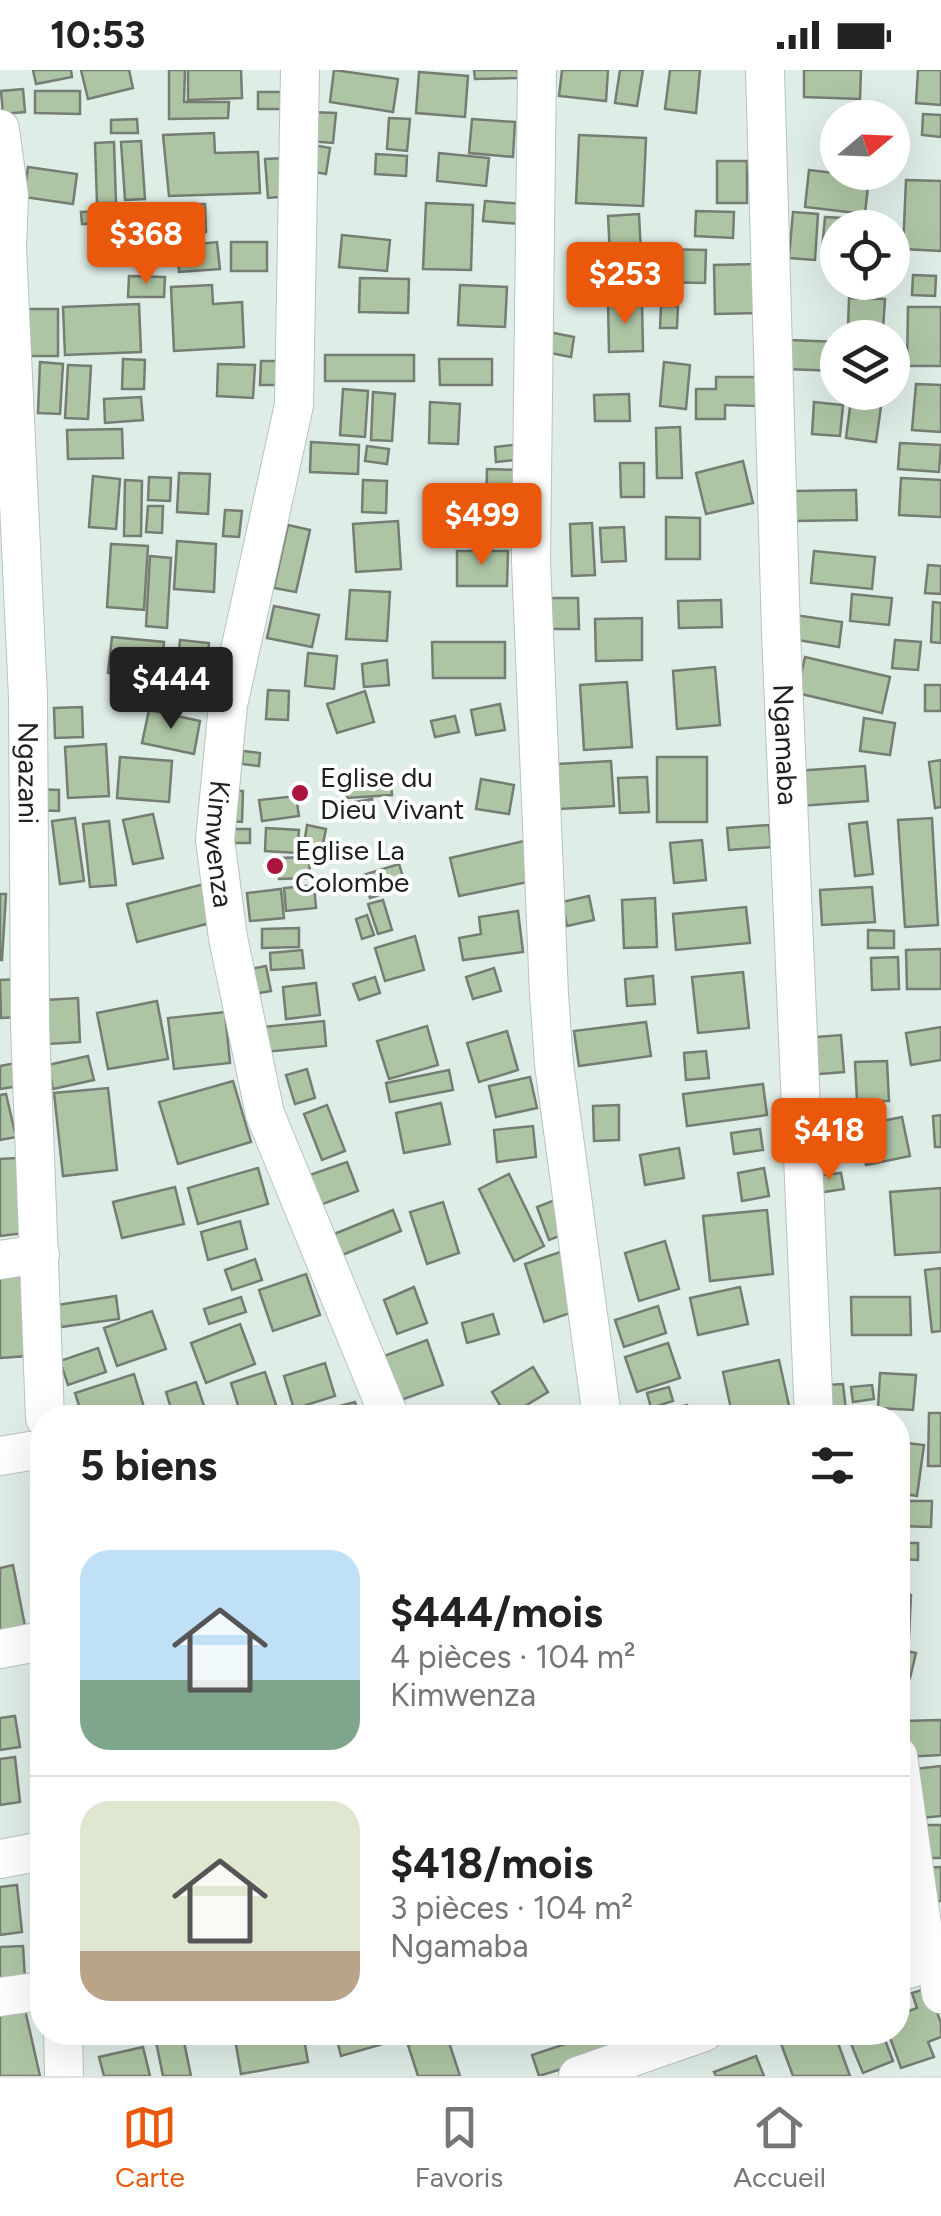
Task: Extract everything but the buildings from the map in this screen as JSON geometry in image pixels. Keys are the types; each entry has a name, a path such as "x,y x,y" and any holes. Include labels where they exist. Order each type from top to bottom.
{"street":[{"name":"Kimwenza","path":"300,70 294,405 228,704 215,840 228,938 270,1130 385,1405"},
{"path":"537,70 531,561 549,994 554,1064 600,1405"},
{"name":"Ngamaba","path":"764,70 781,633 813,1405"},
{"name":"Ngazani","path":"0,129 9,196 5,303 14,697 15,1030 40,1254 45,1405"},
{"path":"0,1260 40,1254"},
{"path":"0,1456 30,1451"},
{"path":"0,1649 30,1643"},
{"path":"910,1840 923,1932 939,1971 910,1972"},
{"path":"0,1859 30,1853"},
{"path":"0,1997 30,1993"},
{"path":"63,2045 64,2076"},
{"path":"578,2076 658,2052"}],"place":[{"name":"Eglise du Dieu Vivant","path":"300,793"},
{"name":"Eglise La Colombe","path":"275,866"}]}
